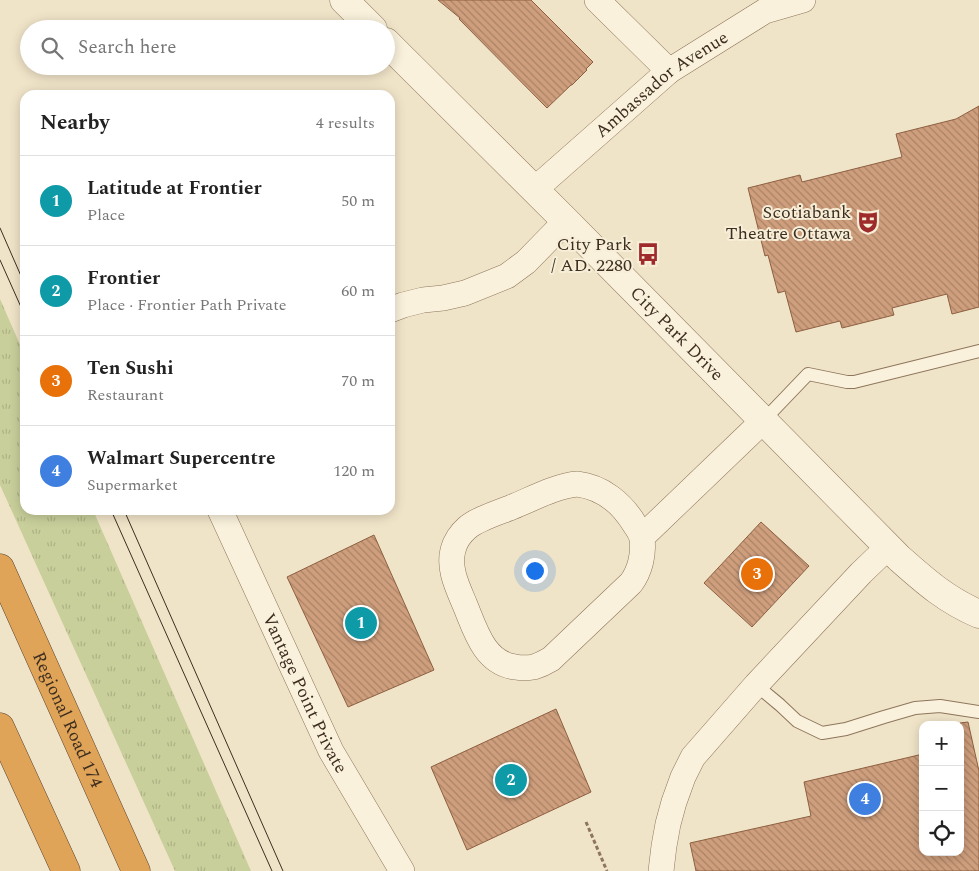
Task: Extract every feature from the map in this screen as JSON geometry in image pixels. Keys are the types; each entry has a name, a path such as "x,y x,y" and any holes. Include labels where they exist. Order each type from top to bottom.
{"highway":[{"name":"Regional Road 174","path":"0,568 136,871"},
{"path":"0,727 66,871"}],"street":[{"path":"344,0 364,20"},
{"path":"597,0 669,71"},
{"name":"Ambassador Avenue","path":"534,190 669,71 765,11 803,0"},
{"name":"City Park Drive","path":"395,51 899,558 936,590 979,614"},
{"path":"395,308 422,300 465,293 507,276 526,262 566,221"},
{"path":"642,546 633,521 616,500 594,488 577,484 568,485 469,526 460,535 453,550 451,566 455,581 479,638 492,656 500,662 524,668 535,666 551,659 631,583 637,575 642,546 763,421"},
{"name":"Vantage Point Private","path":"222,515 331,751 402,871"},
{"path":"661,871 668,824 674,802 693,757 756,685 861,573 888,547"}],"lane":[{"path":"763,421 808,374 854,382 979,351"},
{"path":"756,685 797,721 822,733 846,729 915,708 940,706 979,712"}],"path":[{"path":"586,822 607,871"}],"green space":[{"path":"0,299 20,345 20,515 95,515 251,871 175,871 0,485"}],"building":[{"path":"438,0 531,0 593,62 547,108 460,18"},
{"name":"Scotiabank Theatre Ottawa","path":"979,106 979,307 952,314 947,294 892,308 894,315 842,328 840,321 796,332 785,291 778,293 768,255 765,256 748,188 800,175 802,182 902,157 896,134 956,119"},
{"path":"761,522 809,566 752,627 704,583"},
{"path":"374,535 434,670 348,707 287,577"},
{"path":"556,709 591,792 467,850 431,767"},
{"path":"964,722 968,722 979,771 979,871 696,871 690,843 811,816 804,782 919,755 919,856 964,856"}],"tram line":[{"path":"0,228 20,274"},
{"path":"0,260 20,305"},
{"path":"113,515 272,871"},
{"path":"126,515 283,871"}],"place":[{"name":"Scotiabank Theatre Ottawa","path":"868,222"},
{"name":"City Park / AD. 2280","path":"648,254"},
{"name":"Ten Sushi","path":"757,574"},
{"name":"Latitude at Frontier","path":"361,623"},
{"name":"Frontier","path":"511,780"},
{"name":"Walmart Supercentre","path":"865,799"}]}
